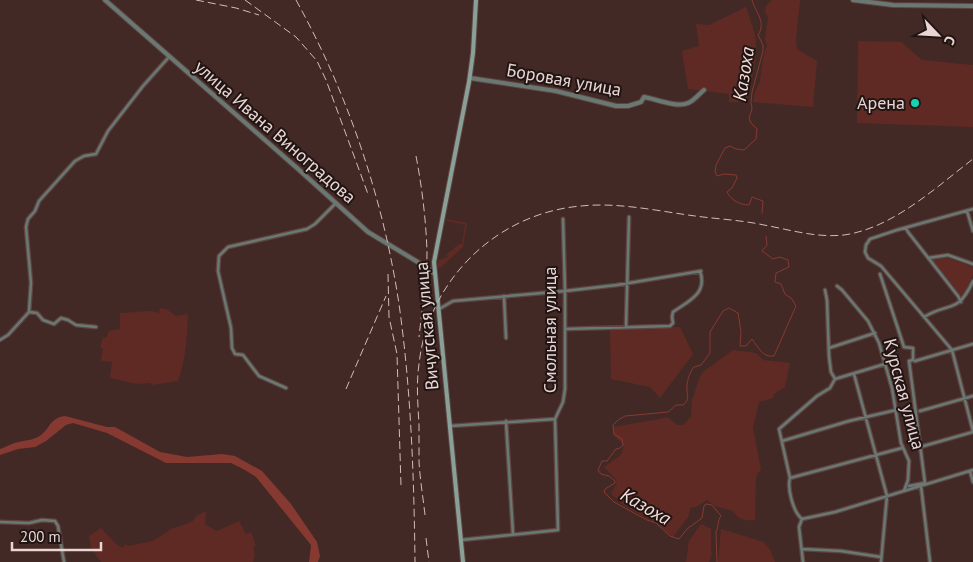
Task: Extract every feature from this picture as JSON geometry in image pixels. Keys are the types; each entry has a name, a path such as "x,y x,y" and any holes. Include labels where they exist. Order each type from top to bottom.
{"main road":[{"name":"Вичугская улица","path":"463,562 434,259 470,78 476,0"}],"street":[{"name":"улица Ивана Виноградова","path":"105,0 368,232 435,274"},
{"path":"853,0 894,5 973,6"},
{"path":"0,340 8,336 29,312 31,283 26,227 28,219 35,211 39,201 75,160 96,154 114,124 169,56"},
{"name":"Боровая улица","path":"470,78 556,91 616,106 628,106 641,102 644,97 674,104 686,104 704,90"},
{"path":"286,388 259,376 243,355 235,354 232,348 231,328 218,271 219,256 228,247 307,229 315,224 336,203"},
{"path":"920,447 973,432 952,350 881,266 866,255 865,248 870,239 973,209"},
{"path":"967,211 973,231"},
{"path":"626,327 629,217"},
{"name":"Смольная улица","path":"513,534 558,530 555,419 564,396 565,291 563,219"},
{"path":"906,228 958,296 960,302"},
{"path":"928,258 948,255 973,264"},
{"path":"438,310 453,301 565,291 700,271 702,278 700,289 693,300 673,312 672,324 565,328"},
{"name":"Курская улица","path":"880,274 904,347 914,348 913,360 909,362 925,483 909,486"},
{"path":"924,317 932,312 956,305 965,297 973,281"},
{"name":"Курская улица","path":"837,286 868,320 879,343 892,388 902,448 908,456 909,471 904,491"},
{"path":"825,290 830,367 835,379"},
{"path":"504,296 506,338"},
{"path":"29,312 36,313 42,320 54,324 61,318 76,325 96,327"},
{"path":"829,348 874,333"},
{"path":"916,362 973,344"},
{"path":"802,519 797,515 790,494 790,478 780,427 817,396 830,388 835,379 885,364"},
{"path":"854,374 887,496 881,562"},
{"path":"920,411 973,396"},
{"path":"782,441 896,410"},
{"path":"450,426 555,419"},
{"path":"461,540 513,534 506,421"},
{"path":"790,478 902,448"},
{"path":"802,519 835,512 972,471 973,482"},
{"path":"921,486 930,562"},
{"path":"802,519 799,528 803,562"},
{"path":"0,522 29,523 42,520 56,520 64,562"},
{"path":"802,548 881,557"}],"shaded area":[{"path":"772,0 800,0 796,39 797,49 817,61 813,107 753,102 760,81 767,45 765,39 768,17 765,12 766,6"},
{"path":"746,7 756,41 754,67 747,102 729,102 729,94 688,89 682,51 699,46 696,24 709,25"},
{"name":"Арена","path":"858,41 901,42 922,60 973,65 973,127 857,123"},
{"path":"446,219 467,223 463,247 440,268 437,265 439,260 448,257 446,255 459,244 462,244 465,225 447,221"},
{"path":"948,258 973,267 973,275 962,297 932,259"},
{"path":"160,308 166,309 176,316 188,314 187,340 178,381 151,385 150,383 137,384 110,378 112,362 101,361 103,348 100,348 103,337 106,338 109,331 120,329 120,313 151,311 159,313"},
{"path":"680,327 693,354 660,398 650,387 611,379 610,329"},
{"path":"733,350 756,353 763,360 790,363 785,387 774,394 773,398 759,402 753,428 761,470 756,478 755,520 742,519 733,511 715,506 707,500 696,507 691,507 688,517 673,537 654,522 620,503 611,494 617,483 615,478 604,467 621,455 623,447 622,443 613,435 613,427 667,417 677,425 684,425 691,416 692,400 703,372"},
{"path":"65,416 107,427 115,427 160,452 187,457 222,454 235,456 262,471 291,504 317,542 320,556 318,562 309,562 311,545 256,477 231,463 166,463 107,433 73,423 66,425 35,447 18,449 0,455 0,449 14,443 38,437 53,421"},
{"path":"206,511 205,524 217,531 239,521 246,534 251,532 256,546 253,547 255,555 253,562 101,562 91,548 89,536 101,528 116,544 123,548 125,544 128,546 153,541 173,528 193,521 196,516"},
{"path":"701,524 711,529 712,553 709,562 686,562 689,541"},
{"path":"721,529 764,542 775,562 718,562"}],"waterway":[{"name":"Казоха","path":"752,0 761,21 758,35 763,45 752,92 752,109 749,118 757,129 756,139 744,150 730,146 725,148 716,165 715,172 717,176 724,174 736,175 737,178 732,188 727,192 729,195 736,202 746,205 749,205 752,197 763,201 762,213"},
{"name":"Казоха","path":"717,562 716,532 721,516 712,505 706,504 704,506 702,518 687,529 679,539 670,536 656,523 614,502 604,492 615,481 609,476 601,474 598,470 602,461 607,461 616,449 623,445 622,439 614,434 613,425 618,420 625,416 668,412 676,405 683,405 685,403 688,399 687,384 690,373 694,367 701,365 710,353 710,332 723,311 729,308 738,313 741,332 740,346 746,346 752,339 764,354 774,356 796,306 792,299 785,294 781,284 775,282 776,273 789,267 788,260 780,257 773,259 762,251 767,245 766,236"}],"railway":[{"path":"196,0 259,15"},
{"path":"245,0 296,37 317,61 326,80 368,194"},
{"path":"296,0 332,72 361,148 373,186 392,264 399,304 409,400 413,465 415,562"},
{"path":"416,156 426,228 427,252 419,337"},
{"path":"425,515 419,462 417,387 425,333 436,305 452,279 472,256 495,237 522,222 550,211 595,205 638,208 747,222 804,233 844,235 862,231 896,216 973,159"},
{"path":"388,274 389,317 397,354 401,486"},
{"path":"346,389 386,296"},
{"path":"426,538 429,562"}],"place":[{"name":"Арена","path":"915,103"}]}
